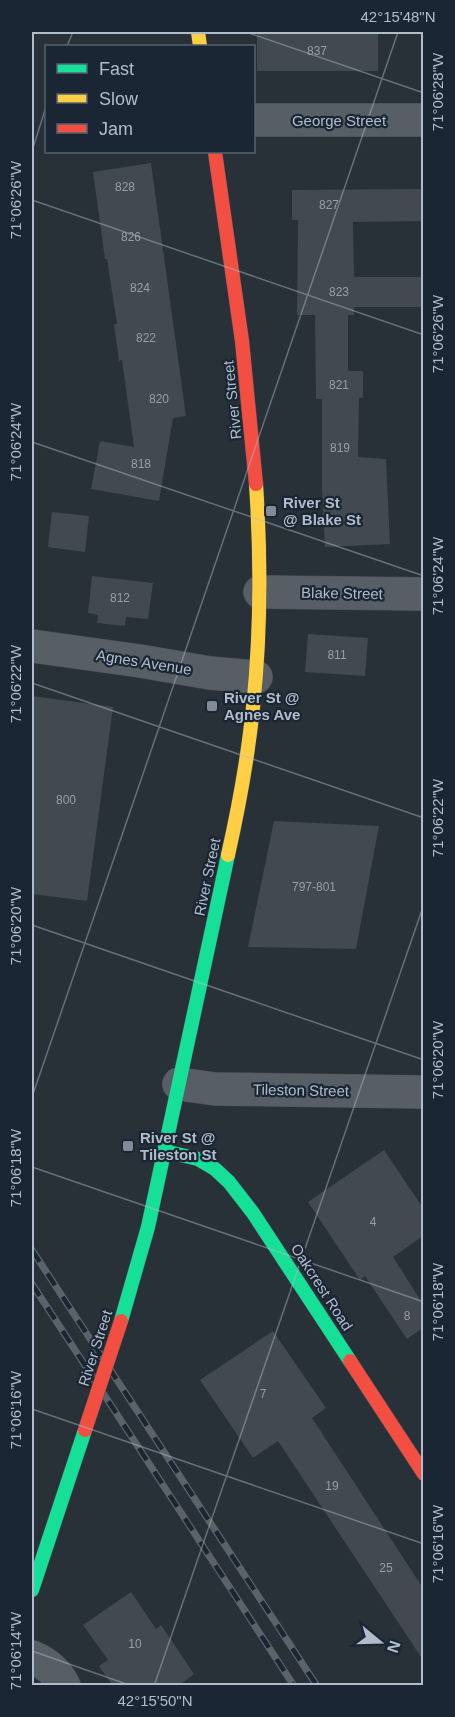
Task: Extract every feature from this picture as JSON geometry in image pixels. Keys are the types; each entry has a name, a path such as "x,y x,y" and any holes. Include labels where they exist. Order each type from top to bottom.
{"main road":[{"name":"River Street","path":"32,1590 141,1257 246,766 256,677 260,592 256,492 247,376 215,153"},
{"name":"Oakcrest Road","path":"164,1151 196,1159 211,1166 239,1194 423,1474"}],"street":[{"name":"George Street","path":"255,120 423,120"},
{"name":"Blake Street","path":"260,592 423,594"},
{"name":"Agnes Avenue","path":"32,646 210,673 256,677"},
{"name":"Tileston Street","path":"179,1084 215,1089 423,1092"},
{"path":"32,1657 55,1672 64,1686"}],"building":[{"path":"257,32 378,32 378,71 257,71"},
{"path":"151,163 186,416 173,418 159,501 91,489 100,441 134,447 122,360 119,361 114,324 117,324 93,172"},
{"path":"423,189 423,221 353,222 354,277 423,277 423,307 354,307 354,315 348,315 348,371 363,371 363,398 359,398 358,457 386,459 390,544 325,547 322,490 322,399 316,399 315,315 297,315 298,220 292,220 292,190"},
{"path":"52,512 89,516 85,552 48,547"},
{"path":"92,576 153,583 148,619 126,617 125,626 97,623 98,615 88,613"},
{"path":"308,634 368,638 365,676 305,672"},
{"path":"32,696 113,707 87,901 32,894"},
{"path":"274,821 379,826 356,949 248,947"},
{"path":"384,1150 423,1208 423,1236 393,1257 423,1304 423,1328 407,1339 365,1276 360,1280 308,1202"},
{"path":"273,1331 326,1408 312,1418 423,1588 423,1660 278,1441 253,1458 200,1380"},
{"path":"131,1592 156,1629 161,1625 194,1674 178,1686 113,1686 99,1666 108,1660 83,1625"}],"railway":[{"path":"32,1250 317,1686"},
{"path":"32,1284 294,1686"}],"traffic: fast":[{"path":"121,1321 148,1227 228,855"},
{"path":"164,1151 198,1159 215,1169 229,1182 253,1213 350,1361"},
{"path":"32,1590 85,1430"}],"traffic: slow":[{"path":"198,32 200,45"},
{"path":"228,855 246,763 256,679 259,595 256,484"}],"traffic: jam":[{"path":"215,153 242,341 256,484"},
{"path":"85,1430 121,1321"},
{"path":"350,1361 424,1474"}],"place":[{"name":"River St @ Blake St","path":"271,511"},
{"name":"River St @ Agnes Ave","path":"212,706"},
{"name":"River St @ Tileston St","path":"128,1146"}]}
